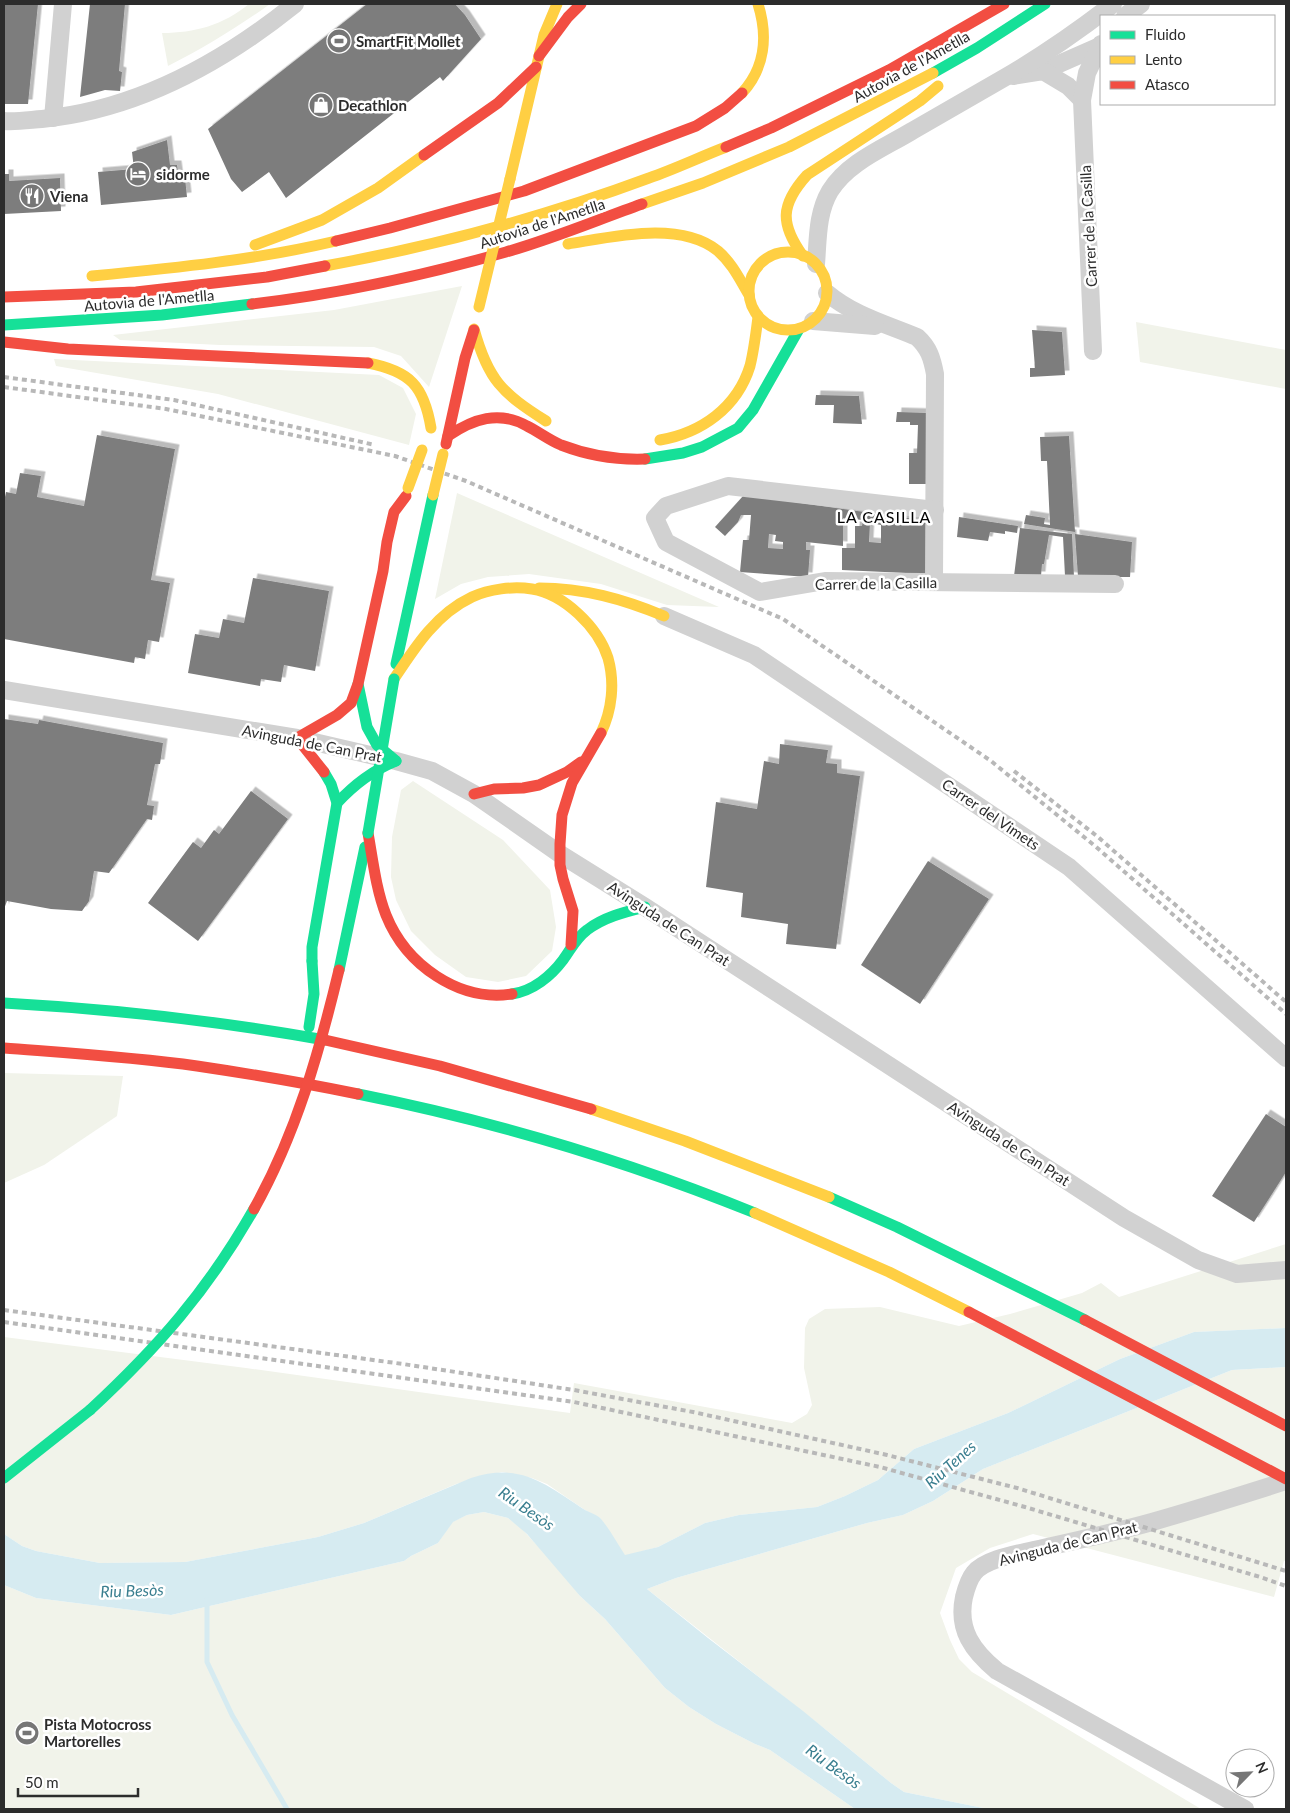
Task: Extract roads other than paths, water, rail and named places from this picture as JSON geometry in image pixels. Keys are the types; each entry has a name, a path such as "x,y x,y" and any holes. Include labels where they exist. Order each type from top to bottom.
{"main road":[{"path":"544,4 544,35"},
{"path":"4,1478 90,1410 163,1338 196,1299 229,1250 260,1198 296,1117 317,1054 339,970 368,833 407,613 537,61 544,35 557,4"},
{"path":"186,267 230,254 322,220 378,188 498,103 537,61 568,17 581,4"},
{"path":"79,277 186,267 288,252 390,228 524,191 696,126 741,95 753,80 761,62 764,46 762,13 758,4"},
{"name":"Autovia de l'Ametlla","path":"4,297 133,292 216,284 326,267 414,250 472,235 592,199 701,159 752,137 883,74 1004,4"},
{"name":"Autovia de l'Ametlla","path":"4,325 84,322 307,298 388,283 507,252 642,206 734,171 840,122 977,48 1044,4"},
{"path":"448,436 478,419 490,416 503,416 520,422 561,445 593,456 654,459 675,456 707,446 738,427 755,409 806,325 823,308 826,293 824,278 792,241 787,230 787,204 792,192 807,175 920,101 955,71 977,48"},
{"path":"507,252 640,234 666,234 694,238 712,247 729,262 749,295"},
{"path":"806,325 781,330 765,323 758,317 750,303 749,295 752,278 762,263 777,254 786,252 809,260"},
{"path":"652,441 684,436 719,415 734,398 745,380 758,317"},
{"path":"474,329 485,366 493,378 514,400 546,421 555,424"},
{"path":"4,342 53,348 208,357 362,362 386,365 412,380 421,392 429,412 426,439"},
{"path":"453,367 466,358"},
{"path":"304,1050 315,1004 312,947 338,803 334,788 326,773 297,738 336,715 351,703 358,684 394,512 407,492 437,407"},
{"path":"405,520 407,492"},
{"path":"402,584 407,613"},
{"path":"394,679 415,644 434,622 450,608 484,592 505,588 557,588 588,591 621,598 664,616"},
{"path":"532,589 559,601 578,615 593,632 604,649 609,667 610,700 608,716 602,731 569,788 564,801 562,815 561,873 573,912 574,927 571,945"},
{"path":"358,684 367,727 377,745 396,761"},
{"path":"474,794 494,789 517,789 539,785 567,772 586,758"},
{"path":"338,803 362,777 378,767 396,761"},
{"path":"368,833 377,886 392,928 403,947 418,963 436,976 472,994 505,996 524,991 538,984 552,973 563,960 571,945 593,924 616,914 645,907"},
{"path":"4,1003 64,1006 162,1016 276,1032 375,1051 566,1101 677,1138 765,1171 867,1214 1041,1296 1286,1426"},
{"path":"4,1048 62,1051 228,1070 338,1090 443,1113 508,1130 631,1167 751,1212 867,1262 979,1316 1286,1480"},
{"path":"296,1117 300,1068"}],"street":[{"path":"53,118 63,4"},
{"path":"4,121 53,118 78,114 125,102 183,77 212,61 269,25 295,4"},
{"path":"809,260 823,206 831,190 842,175 867,157 1006,77 1074,35 1113,4"},
{"path":"1126,15 1141,4"},
{"name":"Carrer de la Casilla","path":"1006,77 1043,71 1100,45"},
{"name":"Carrer de la Casilla","path":"1093,351 1082,100 1087,73 1100,45"},
{"path":"1043,71 1068,86 1082,100"},
{"path":"826,293 840,304 857,313 917,337 932,355 935,374 934,581"},
{"path":"806,325 895,328"},
{"name":"Carrer de la Casilla","path":"935,510 728,486 666,506 655,518 666,542 760,592 825,581 1115,584"},
{"name":"Carrer del Vimets","path":"664,616 754,655 1069,867 1286,1058"},
{"name":"Avinguda de Can Prat","path":"4,690 297,738 432,771 474,794 560,854 645,907 1124,1218 1198,1260 1236,1274 1286,1270"},
{"name":"Avinguda de Can Prat","path":"1245,1809 998,1672 981,1658 973,1647 962,1618 963,1604 966,1588 975,1572 991,1562 1015,1554 1150,1523 1286,1480"}],"water":[{"path":"1286,1328 1286,1367 1232,1370 983,1469 933,1501 903,1515 867,1523 676,1578 647,1589 904,1792 988,1809 855,1809 770,1750 716,1724 689,1707 665,1688 605,1619 580,1596 527,1534 508,1518 484,1512 467,1515 453,1522 438,1543 404,1561 171,1615 36,1598 4,1585 4,1534 22,1546 36,1551 100,1563 185,1562 318,1537 364,1523 471,1478 504,1473 518,1474 545,1484 599,1517 625,1555 658,1547 705,1523 739,1515 817,1507 878,1480 914,1449 1008,1413 1120,1359 1194,1332"}],"waterway":[{"path":"207,1600 207,1662 232,1715 287,1809"}],"railway":[{"path":"4,377 174,400 375,445"},
{"path":"4,387 166,409 395,456 466,481 783,619 991,761 1095,846 1286,1014"},
{"path":"1014,771 1098,837 1286,1002"},
{"path":"4,1310 403,1364 574,1390 693,1412 887,1455 1017,1488 1286,1571"},
{"path":"4,1322 574,1402 880,1467 1025,1507 1286,1586"}],"place":[{"name":"SmartFit Mollet","path":"339,41"},
{"name":"Decathlon","path":"321,105"},
{"name":"sidorme","path":"138,174"},
{"name":"Viena","path":"32,196"},
{"name":"Pista Motocross Martorelles","path":"27,1733"}],"district":[{"name":"LA CASILLA","path":"884,516"}],"water label":[{"name":"Riu Tenes","path":"950,1464"},
{"name":"Riu Besòs","path":"527,1508"},
{"name":"Riu Besòs","path":"132,1590"},
{"name":"Riu Besòs","path":"834,1766"}]}
